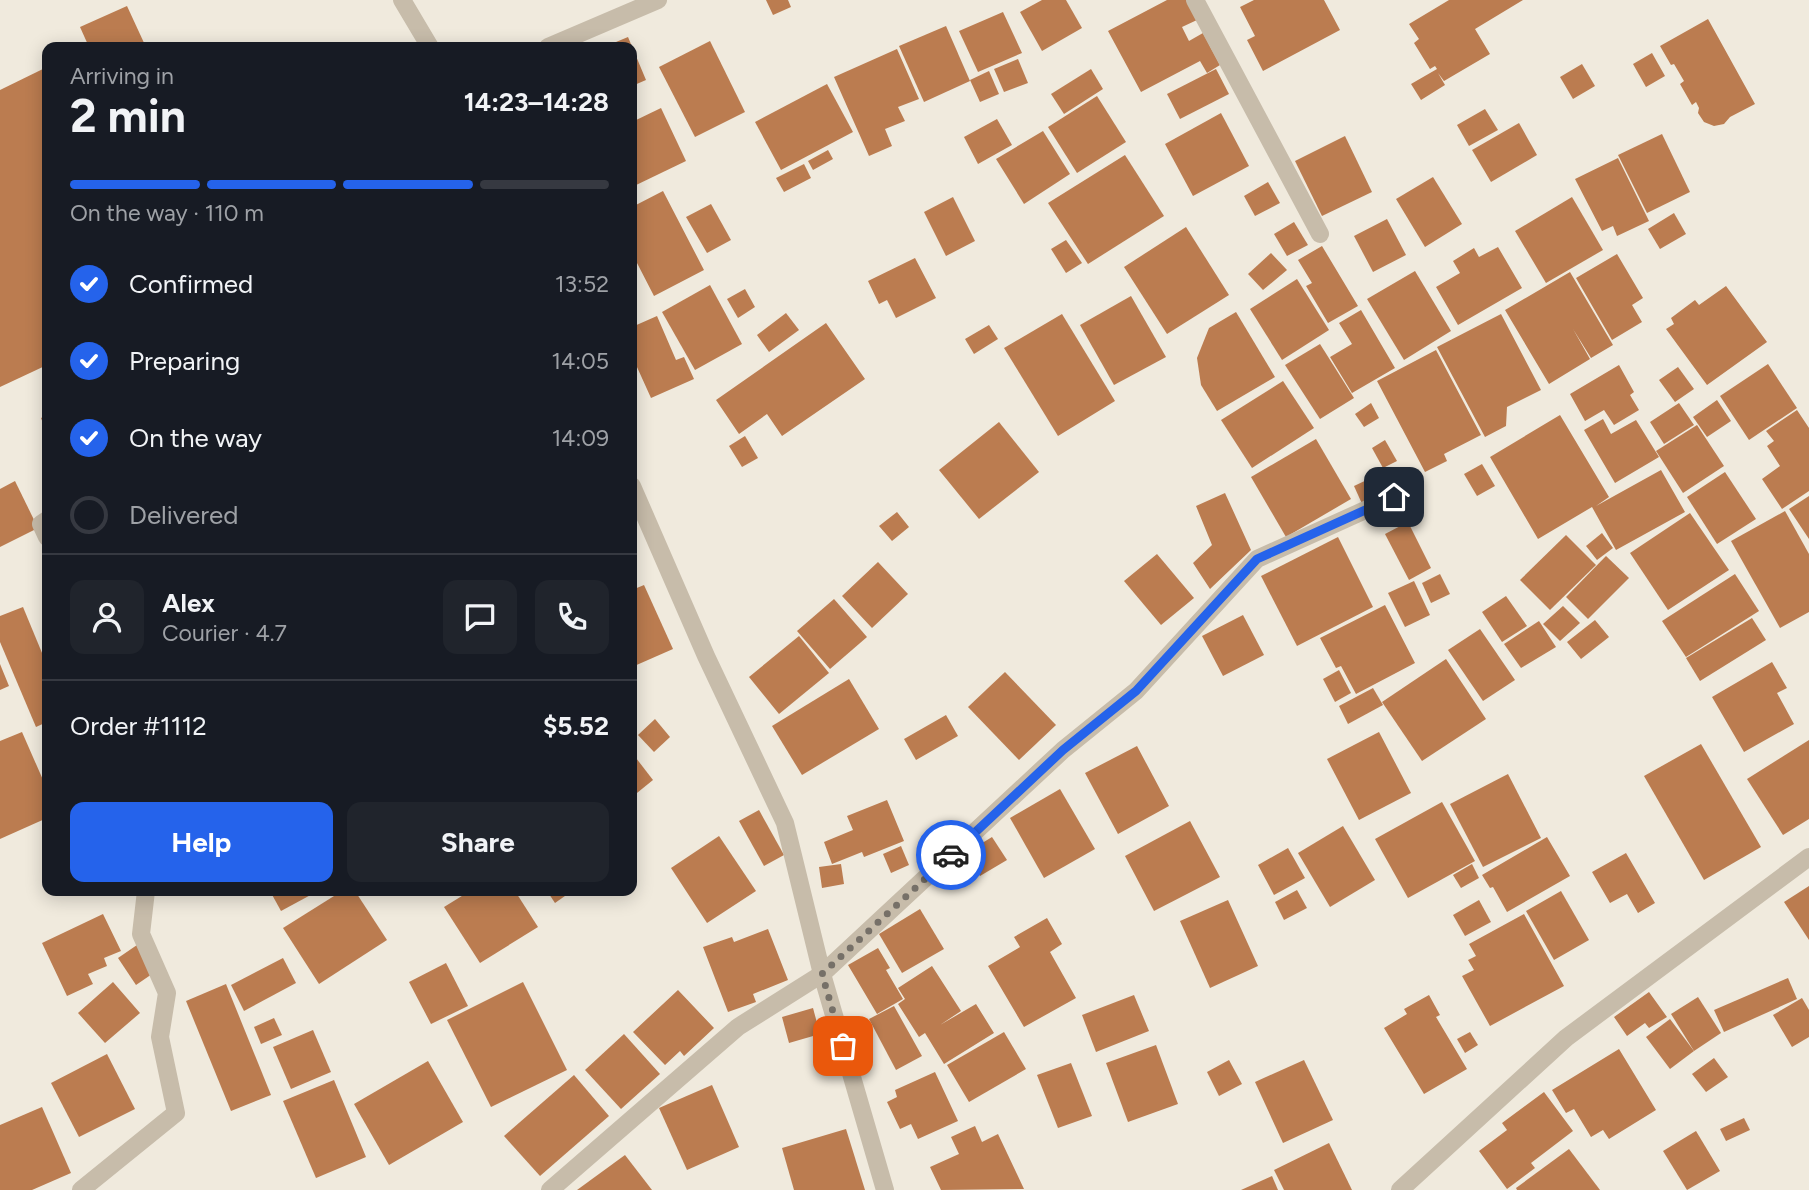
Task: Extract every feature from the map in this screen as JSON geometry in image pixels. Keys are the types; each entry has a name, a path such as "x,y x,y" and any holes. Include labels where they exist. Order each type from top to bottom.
{"street":[{"path":"402,0 427,42"},
{"path":"560,42 658,0"},
{"path":"1195,0 1320,234"},
{"path":"637,497 706,656 785,823 822,974 884,1190"},
{"path":"550,1190 738,1027 822,974 1063,750 1136,691 1257,559 1394,497"},
{"path":"1400,1190 1566,1038 1809,857"},
{"path":"81,1190 176,1113 160,1037 167,993 141,934 145,896"}],"building":[{"path":"766,0 788,0 791,7 773,15"},
{"path":"1042,0 1066,0 1082,28 1042,51 1020,12"},
{"path":"1167,0 1186,0 1197,20 1182,27 1189,41 1203,33 1220,65 1207,73 1200,61 1141,92 1108,31"},
{"path":"1254,0 1324,0 1340,30 1263,71 1247,40 1255,36 1240,7"},
{"path":"1449,0 1523,0 1475,29 1490,54 1444,81 1438,73 1445,85 1421,100 1411,84 1437,69 1435,66 1430,69 1414,43 1419,39 1409,24"},
{"path":"127,6 144,42 87,42 80,27"},
{"path":"1003,12 1022,53 978,72 959,31"},
{"path":"1708,19 1755,104 1730,117 1724,124 1714,126 1704,122 1698,113 1696,102 1692,105 1680,84 1684,81 1660,46"},
{"path":"946,26 970,81 924,102 899,46"},
{"path":"628,37 630,42 616,42"},
{"path":"710,41 745,112 695,137 659,67"},
{"path":"897,49 919,99 898,107 905,121 885,129 892,146 869,156 834,77"},
{"path":"1652,53 1665,76 1646,87 1633,64"},
{"path":"637,58 646,80 637,84"},
{"path":"1018,59 1028,83 1004,92 994,69"},
{"path":"1582,64 1595,86 1573,99 1560,77"},
{"path":"42,69 42,367 0,387 0,90"},
{"path":"1091,69 1103,89 1064,114 1051,94"},
{"path":"1216,69 1229,94 1180,119 1167,94"},
{"path":"989,71 999,94 980,102 970,80"},
{"path":"827,84 853,132 781,170 755,122"},
{"path":"1097,96 1126,142 1077,173 1048,127"},
{"path":"661,108 686,161 637,185 637,120"},
{"path":"1485,109 1498,130 1469,146 1457,125"},
{"path":"1221,113 1249,166 1193,196 1165,144"},
{"path":"997,119 1012,145 978,164 964,137"},
{"path":"1519,123 1537,155 1491,182 1472,150"},
{"path":"1043,131 1070,174 1024,204 996,159"},
{"path":"1662,134 1690,192 1647,213 1618,155"},
{"path":"1345,136 1372,192 1322,216 1295,161"},
{"path":"828,150 833,159 813,170 808,161"},
{"path":"1125,155 1164,216 1088,264 1048,203"},
{"path":"1618,158 1649,221 1617,236 1613,226 1602,231 1575,179"},
{"path":"804,164 811,178 784,192 776,178"},
{"path":"1433,177 1462,224 1425,247 1396,199"},
{"path":"1268,182 1280,203 1255,216 1244,196"},
{"path":"663,191 704,270 654,296 637,263 637,204"},
{"path":"953,197 975,241 946,256 924,212"},
{"path":"1572,197 1603,250 1546,283 1515,231"},
{"path":"711,204 731,240 707,253 686,217"},
{"path":"1674,213 1686,234 1660,249 1648,229"},
{"path":"1387,219 1406,255 1373,272 1354,236"},
{"path":"1294,222 1308,245 1287,256 1274,234"},
{"path":"1186,227 1229,295 1167,334 1124,267"},
{"path":"1066,240 1082,263 1066,273 1051,249"},
{"path":"1322,246 1358,306 1328,323 1306,286 1312,283 1298,260"},
{"path":"1498,247 1522,288 1458,325 1436,287 1460,273 1453,261 1474,248 1479,257"},
{"path":"1271,253 1287,270 1263,290 1248,274"},
{"path":"1617,254 1643,298 1632,305 1642,322 1612,340 1576,278"},
{"path":"915,258 936,298 896,318 887,300 879,304 868,281"},
{"path":"1415,271 1451,331 1404,360 1367,299"},
{"path":"1570,272 1613,345 1591,358 1573,329 1590,359 1549,384 1505,310"},
{"path":"1297,279 1329,330 1282,360 1250,309"},
{"path":"710,285 742,344 695,370 662,312"},
{"path":"1726,286 1767,342 1707,385 1666,329 1674,324 1671,318 1695,300 1699,305"},
{"path":"745,289 755,307 738,318 727,299"},
{"path":"1131,296 1166,357 1114,385 1080,325"},
{"path":"1361,310 1395,368 1352,393 1330,357 1352,344 1339,323"},
{"path":"1236,312 1275,377 1217,411 1201,385 1197,358 1209,328"},
{"path":"786,313 799,330 769,352 757,335"},
{"path":"1062,314 1115,401 1058,436 1004,348"},
{"path":"1501,314 1541,390 1507,407 1506,426 1485,437 1437,347"},
{"path":"657,316 676,360 684,357 694,379 651,398 637,367 637,325"},
{"path":"826,323 865,379 782,436 767,414 739,434 716,400"},
{"path":"989,325 998,339 974,354 965,339"},
{"path":"1320,344 1354,398 1320,419 1285,365"},
{"path":"1436,350 1481,435 1444,454 1447,461 1425,472 1377,381"},
{"path":"1768,364 1797,408 1749,440 1720,396"},
{"path":"1619,365 1634,392 1630,395 1639,410 1614,425 1604,410 1585,421 1570,394"},
{"path":"1678,367 1694,389 1675,402 1659,380"},
{"path":"1283,381 1314,428 1252,468 1221,420"},
{"path":"1717,400 1731,421 1707,437 1693,417"},
{"path":"1371,403 1379,418 1364,427 1355,414"},
{"path":"1679,403 1694,425 1664,444 1650,422"},
{"path":"1797,410 1809,428 1809,491 1782,509 1762,479 1780,466 1767,446 1774,441 1766,431"},
{"path":"1560,415 1609,497 1596,506 1661,470 1685,512 1616,550 1592,507 1538,539 1490,457"},
{"path":"1603,419 1611,434 1636,420 1659,457 1615,483 1584,430"},
{"path":"999,422 1039,472 979,519 939,470"},
{"path":"1697,425 1724,466 1683,493 1656,451"},
{"path":"745,436 758,458 742,467 729,446"},
{"path":"1316,439 1351,499 1286,537 1251,477"},
{"path":"1385,440 1397,461 1383,468 1372,448"},
{"path":"1482,464 1495,486 1477,496 1464,474"},
{"path":"1725,472 1756,519 1717,544 1687,497"},
{"path":"1371,478 1380,498 1363,506 1354,486"},
{"path":"15,481 38,528 0,547 0,489"},
{"path":"1225,493 1251,550 1210,589 1193,563 1212,545 1196,506"},
{"path":"1809,496 1809,539 1789,509"},
{"path":"1785,511 1809,554 1809,612 1780,628 1731,541"},
{"path":"897,512 909,527 892,541 879,526"},
{"path":"1690,513 1729,570 1668,610 1630,553"},
{"path":"1408,522 1431,568 1409,580 1385,534"},
{"path":"1602,533 1613,548 1597,560 1586,546"},
{"path":"1566,535 1596,565 1550,610 1520,580"},
{"path":"1338,537 1373,607 1297,646 1261,576"},
{"path":"1157,554 1194,598 1161,625 1124,581"},
{"path":"1606,556 1629,578 1588,619 1566,597"},
{"path":"878,562 908,594 872,628 842,596"},
{"path":"1440,574 1450,594 1431,603 1422,583"},
{"path":"1735,574 1759,611 1686,657 1662,621"},
{"path":"1414,581 1430,615 1405,627 1388,593"},
{"path":"644,585 673,649 637,665 637,588"},
{"path":"1506,596 1527,626 1502,642 1482,612"},
{"path":"834,599 867,637 830,669 797,631"},
{"path":"1385,605 1415,663 1356,694 1341,666 1336,668 1320,638"},
{"path":"1563,606 1580,623 1560,641 1543,624"},
{"path":"23,607 42,653 42,724 36,727 0,642 0,616"},
{"path":"1243,615 1264,655 1223,676 1202,636"},
{"path":"1752,618 1766,640 1700,681 1686,658"},
{"path":"1595,620 1609,637 1581,659 1567,642"},
{"path":"1539,621 1556,647 1521,668 1504,644"},
{"path":"1480,629 1515,680 1483,701 1448,650"},
{"path":"799,636 829,673 779,714 749,677"},
{"path":"1446,659 1486,719 1422,761 1382,702"},
{"path":"1772,662 1787,688 1777,693 1794,724 1744,752 1712,697"},
{"path":"0,664 9,686 0,690"},
{"path":"1339,670 1351,693 1335,702 1323,679"},
{"path":"1005,672 1056,725 1019,760 968,707"},
{"path":"849,679 879,729 802,775 772,726"},
{"path":"1373,688 1383,705 1348,724 1339,706"},
{"path":"946,715 958,736 916,760 904,739"},
{"path":"655,719 670,737 654,752 638,735"},
{"path":"22,732 42,778 42,820 0,839 0,741"},
{"path":"1379,732 1411,793 1359,820 1327,759"},
{"path":"1809,740 1809,819 1783,835 1747,779"},
{"path":"1701,744 1761,847 1704,880 1644,776"},
{"path":"1137,746 1169,806 1118,834 1085,773"},
{"path":"637,759 653,780 637,793"},
{"path":"1508,774 1541,838 1483,867 1450,804"},
{"path":"1060,789 1095,849 1044,878 1010,818"},
{"path":"887,800 904,841 864,857 862,852 832,864 824,842 853,830 847,816"},
{"path":"1442,802 1475,861 1408,898 1375,839"},
{"path":"759,810 784,855 764,866 739,821"},
{"path":"1190,821 1220,877 1154,911 1125,856"},
{"path":"1343,826 1375,880 1330,907 1298,853"},
{"path":"719,836 756,891 707,923 671,868"},
{"path":"992,837 1007,860 980,876 966,853"},
{"path":"1547,837 1570,876 1507,912 1493,887 1490,888 1482,875"},
{"path":"901,846 909,865 891,873 883,854"},
{"path":"1288,848 1305,878 1274,895 1258,865"},
{"path":"1626,853 1655,903 1638,913 1627,894 1610,903 1592,872"},
{"path":"841,864 844,884 822,888 819,867"},
{"path":"1472,864 1479,878 1461,888 1453,875"},
{"path":"1809,886 1809,940 1784,902"},
{"path":"1297,890 1307,908 1284,920 1275,902"},
{"path":"1561,891 1589,940 1554,960 1526,911"},
{"path":"273,896 309,896 281,911"},
{"path":"334,896 358,896 387,940 319,984 283,928"},
{"path":"462,896 518,896 538,927 480,963 444,907"},
{"path":"550,896 565,896 555,903"},
{"path":"1228,900 1258,966 1210,988 1180,921"},
{"path":"1479,900 1491,922 1465,936 1453,915"},
{"path":"920,909 944,949 902,973 879,934"},
{"path":"103,914 121,951 104,958 107,966 88,974 93,984 67,996 42,943"},
{"path":"1524,914 1564,986 1490,1026 1462,976 1474,970 1468,960 1476,956 1469,944"},
{"path":"1047,918 1062,944 1050,952 1076,998 1024,1027 988,966 1020,947 1014,937"},
{"path":"768,929 788,980 753,994 756,1002 728,1012 703,947 732,937 734,942"},
{"path":"137,945 155,972 136,985 118,958"},
{"path":"878,948 890,968 886,970 903,999 877,1014 848,965"},
{"path":"283,958 296,983 244,1011 231,985"},
{"path":"446,963 468,1006 431,1024 409,982"},
{"path":"932,966 961,1011 940,1025 976,1004 994,1033 944,1064 925,1033 919,1037 898,1004 905,999 898,988"},
{"path":"1788,978 1797,999 1724,1032 1714,1010"},
{"path":"113,982 140,1013 105,1043 78,1013"},
{"path":"523,982 567,1070 491,1107 447,1020"},
{"path":"226,984 271,1095 231,1111 186,1001"},
{"path":"678,990 714,1028 684,1056 680,1051 665,1065 633,1032"},
{"path":"1649,992 1667,1017 1649,1028 1645,1023 1627,1036 1614,1017"},
{"path":"1134,995 1149,1031 1096,1052 1082,1015"},
{"path":"1429,995 1440,1015 1436,1017 1467,1069 1424,1094 1384,1028 1407,1014 1404,1009"},
{"path":"1698,997 1721,1033 1694,1051 1671,1014"},
{"path":"1802,998 1809,1010 1809,1037 1792,1047 1773,1015"},
{"path":"894,1006 922,1056 896,1070 869,1019"},
{"path":"813,1008 820,1034 789,1043 782,1017"},
{"path":"274,1018 282,1035 261,1044 254,1027"},
{"path":"1670,1019 1694,1051 1670,1069 1646,1037"},
{"path":"313,1030 331,1072 291,1089 273,1047"},
{"path":"1004,1032 1026,1069 969,1102 947,1065"},
{"path":"1470,1032 1478,1045 1465,1053 1457,1039"},
{"path":"624,1034 660,1074 621,1109 585,1070"},
{"path":"1156,1045 1178,1104 1128,1122 1106,1063"},
{"path":"1619,1049 1656,1110 1609,1139 1603,1130 1591,1137 1574,1109 1566,1113 1552,1090"},
{"path":"107,1054 135,1109 79,1137 51,1083"},
{"path":"1714,1058 1728,1077 1706,1092 1692,1074"},
{"path":"1229,1060 1242,1084 1219,1096 1207,1072"},
{"path":"1304,1060 1333,1120 1283,1143 1255,1082"},
{"path":"428,1061 463,1122 389,1165 354,1104"},
{"path":"1071,1063 1092,1116 1058,1128 1037,1075"},
{"path":"935,1072 958,1121 918,1139 911,1124 900,1129 887,1102 897,1097 895,1090"},
{"path":"574,1075 609,1116 540,1176 504,1136"},
{"path":"334,1080 366,1157 316,1178 283,1101"},
{"path":"712,1085 739,1147 687,1170 659,1108"},
{"path":"1544,1092 1573,1131 1531,1163 1535,1168 1507,1189 1479,1151 1507,1130 1502,1123"},
{"path":"42,1107 71,1173 32,1190 0,1190 0,1125"},
{"path":"1744,1118 1750,1130 1726,1141 1720,1129"},
{"path":"975,1126 982,1142 998,1134 1024,1189 941,1190 930,1167 959,1154 951,1137"},
{"path":"846,1129 865,1190 794,1190 782,1148"},
{"path":"1696,1131 1720,1171 1687,1190 1663,1151"},
{"path":"1329,1143 1352,1190 1284,1190 1274,1170"},
{"path":"1569,1149 1600,1190 1517,1190 1516,1188"},
{"path":"625,1155 652,1190 577,1190"},
{"path":"1272,1176 1278,1190 1241,1190"}],"way so far":[{"path":"843,1046 822,974 951,855"}],"route":[{"path":"951,855 1063,750 1136,691 1257,559 1394,497"}]}
